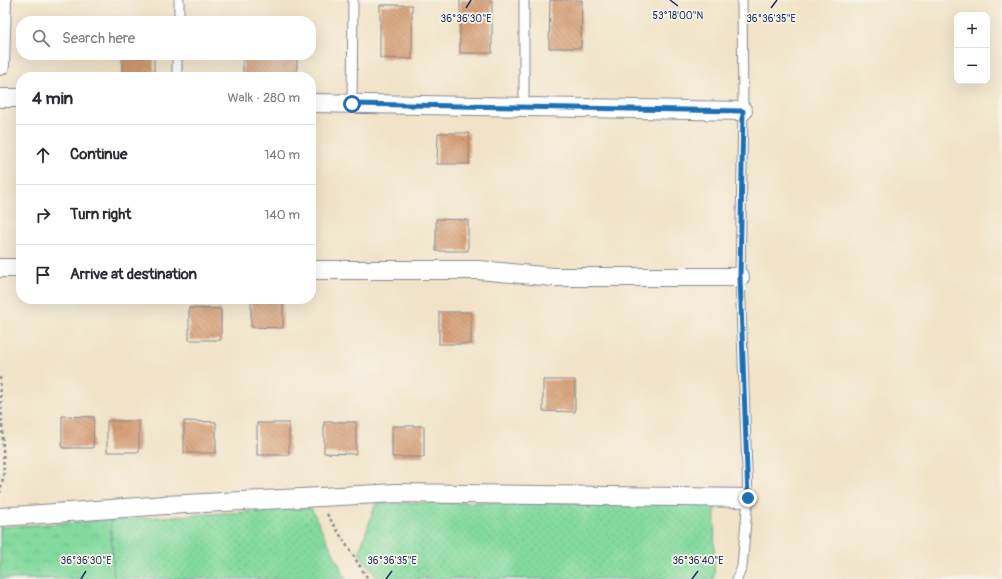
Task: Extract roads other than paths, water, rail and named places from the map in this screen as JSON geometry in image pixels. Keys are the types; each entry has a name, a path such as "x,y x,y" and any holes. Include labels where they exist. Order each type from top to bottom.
{"street":[{"path":"0,66 2,0"},
{"path":"0,98 16,98"},
{"path":"316,103 743,111"},
{"path":"0,268 16,268"},
{"path":"316,270 479,270 553,277 740,277"},
{"path":"0,517 166,505 397,493 748,498"}],"lane":[{"path":"179,16 180,0"},
{"path":"352,104 354,0"},
{"path":"524,0 524,107"},
{"path":"737,579 742,567 748,498 740,277 743,111 742,0"},
{"path":"177,72 178,60"}]}
